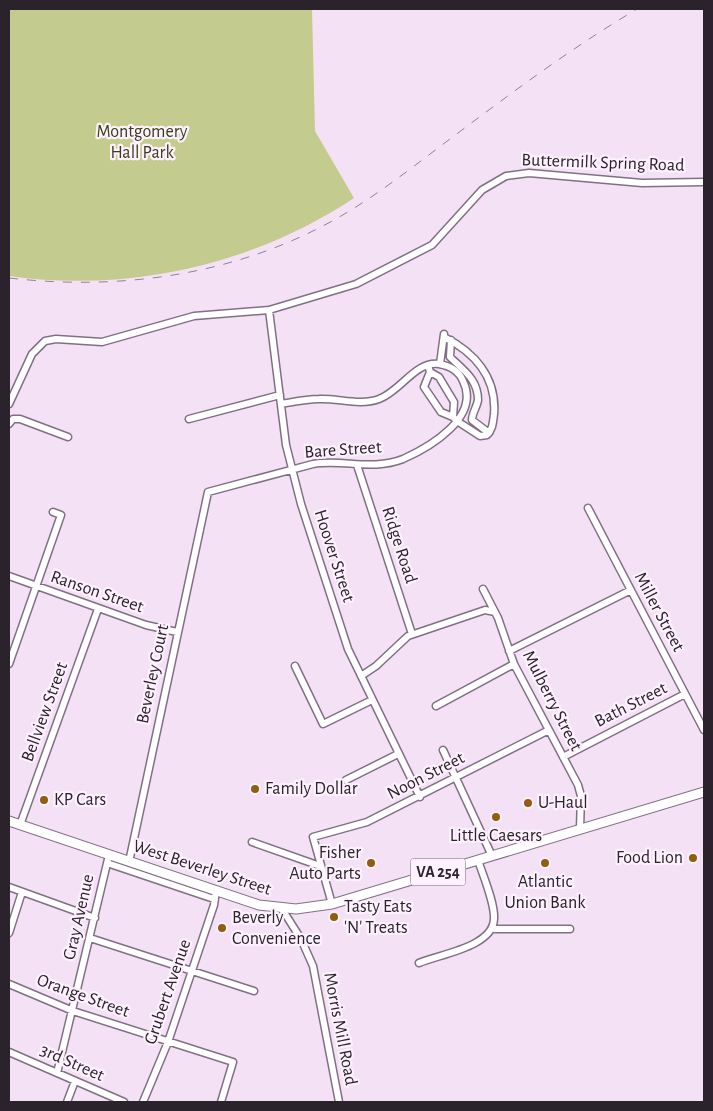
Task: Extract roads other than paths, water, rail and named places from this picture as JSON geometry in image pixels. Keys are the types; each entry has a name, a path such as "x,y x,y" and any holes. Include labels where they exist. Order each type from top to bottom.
{"main road":[{"name":"West Beverley Street","path":"9,821 108,859 129,862 215,895 282,909 312,908 332,904 704,792"}],"street":[{"name":"Buttermilk Spring Road","path":"9,404 30,358 38,346 45,341 56,339 102,342 200,315 269,310 356,284 415,255 440,238 482,190 506,176 529,173 642,183 704,182"},
{"name":"Hoover Street","path":"269,310 290,470 346,644 420,797"},
{"path":"281,404 318,399 372,401 396,390 416,370 440,364 444,335 472,354 490,382 494,411 492,428 489,434"},
{"path":"451,340 450,357 467,372 476,389 478,400 472,420 489,434"},
{"name":"Bare Street","path":"208,492 290,470 329,462 357,465 381,464 402,459 437,439 456,420 466,404 466,389 458,372 440,364"},
{"path":"429,368 424,387 441,412 480,436 489,434"},
{"path":"429,368 439,377 454,402 456,420"},
{"path":"189,419 280,395"},
{"path":"9,424 15,419 24,420 68,437"},
{"name":"Ridge Road","path":"357,465 412,634"},
{"name":"Beverley Court","path":"129,862 208,492"},
{"name":"Miller Street","path":"588,508 704,730"},
{"path":"9,664 61,515 53,512"},
{"name":"Ranson Street","path":"9,576 146,625 177,632"},
{"name":"Mulberry Street","path":"484,589 506,637 514,664 580,790 580,830"},
{"path":"509,651 631,590"},
{"name":"Bellview Street","path":"20,825 98,609"},
{"path":"361,676 380,662 399,642 412,634 485,610 494,612"},
{"path":"436,706 514,664"},
{"path":"295,666 323,724 372,700"},
{"name":"Bath Street","path":"563,757 685,694"},
{"name":"Noon Street","path":"320,866 313,837 367,822 420,797 549,730"},
{"path":"443,750 492,856"},
{"path":"346,780 398,754"},
{"path":"252,842 320,866 332,904"},
{"name":"West Beverley Street","path":"108,859 215,895"},
{"name":"Gray Avenue","path":"57,1073 108,859"},
{"path":"418,963 481,941 492,929 494,914 478,860"},
{"path":"9,887 95,918"},
{"path":"9,933 22,892"},
{"name":"Grubert Avenue","path":"143,1102 168,1042 192,972 215,895"},
{"name":"Morris Mill Road","path":"282,909 302,939 312,966 339,1102"},
{"path":"492,929 570,929"},
{"path":"90,938 254,991"},
{"name":"Orange Street","path":"9,984 73,1011 233,1062 222,1102"},
{"name":"3rd Street","path":"9,1052 124,1102"},
{"path":"67,1102 75,1081"}],"railway":[{"path":"9,278 93,282 135,280 217,266 257,254 296,239 334,220 365,201 544,70 637,9"}],"place":[{"name":"Family Dollar","path":"255,789"},
{"name":"KP Cars","path":"44,800"},
{"name":"U-Haul","path":"528,803"},
{"name":"Little Caesars","path":"496,817"},
{"name":"Food Lion","path":"693,858"},
{"name":"Fisher Auto Parts","path":"371,863"},
{"name":"Atlantic Union Bank","path":"545,863"},
{"name":"Tasty Eats 'N' Treats","path":"334,917"},
{"name":"Beverly Convenience","path":"222,928"}],"park label":[{"name":"Montgomery Hall Park","path":"142,142"}]}
